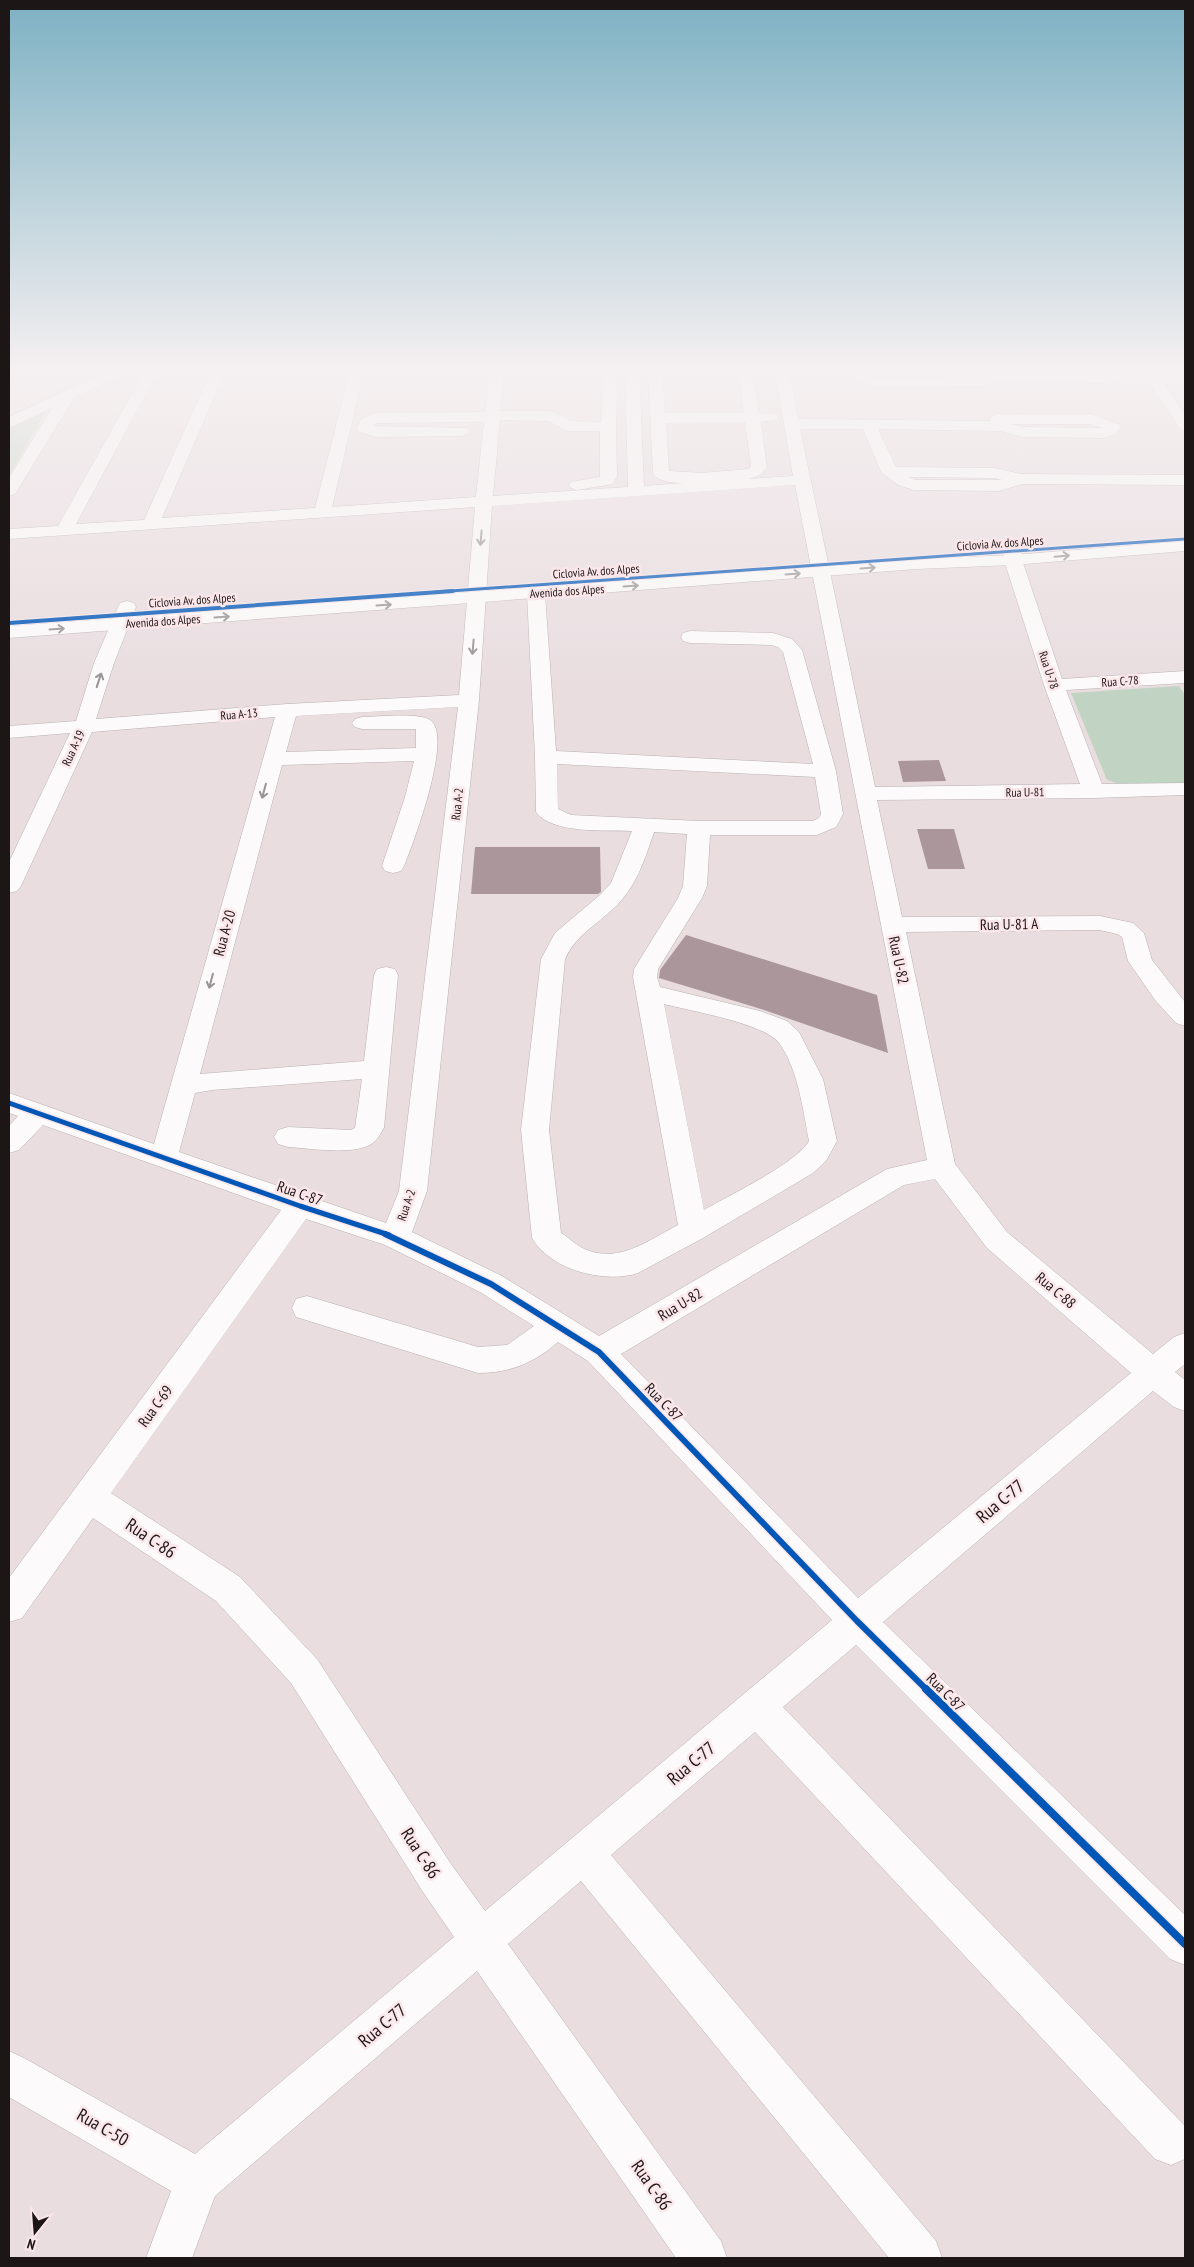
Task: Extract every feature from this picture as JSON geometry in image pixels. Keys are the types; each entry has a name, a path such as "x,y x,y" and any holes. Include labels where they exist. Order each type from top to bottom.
{"street":[{"path":"9,491 20,473"},
{"path":"64,530 95,473"},
{"path":"151,524 174,473"},
{"path":"322,512 332,473"},
{"name":"Rua A-2","path":"395,1237 413,1191 469,700 484,501 489,473"},
{"path":"502,473 501,484 508,488 598,484 606,481 609,473"},
{"path":"635,473 636,491"},
{"path":"661,473 668,477 680,478 744,475 751,473"},
{"name":"Rua U-82","path":"599,1352 897,1176 942,1167 801,473"},
{"path":"890,473 898,480 914,486 999,486 1021,479 1185,480"},
{"path":"9,534 802,480"},
{"name":"Avenida dos Alpes","path":"1013,553 1185,532"},
{"name":"Avenida dos Alpes","path":"9,632 124,616 818,565 1013,553 1185,546"},
{"name":"Rua U-78","path":"1013,553 1054,685 1094,792"},
{"name":"Avenida dos Alpes","path":"477,590 536,594 818,565"},
{"path":"536,594 546,757 546,812 567,821 699,828 817,828 828,822 832,814 825,771 792,650 785,643 773,639 690,637"},
{"name":"Avenida dos Alpes","path":"9,616 124,616"},
{"name":"Rua A-19","path":"9,886 84,726 104,663 124,616"},
{"name":"Rua C-78","path":"1054,685 1185,677"},
{"name":"Rua A-13","path":"9,732 287,710 469,700"},
{"name":"Rua A-20","path":"164,1157 287,710"},
{"path":"358,724 417,723 424,725 426,729 426,754 410,819 393,866"},
{"path":"272,759 426,754"},
{"path":"546,757 825,771"},
{"name":"Rua U-81","path":"865,794 1094,792 1185,789"},
{"path":"645,825 622,884 615,894 556,946 553,958 535,1130 547,1238 575,1258 601,1266 627,1265 694,1230 803,1166 816,1154 823,1141 810,1079 790,1038 778,1027 760,1020 649,992"},
{"path":"694,1230 645,977 646,969 690,898 695,886 699,828"},
{"name":"Rua U-81 A","path":"892,925 1100,923 1126,928 1135,940 1140,961 1164,994 1185,1017"},
{"path":"288,1137 355,1140 364,1136 370,1128 386,975"},
{"path":"183,1086 212,1081 376,1069"},
{"path":"9,1143 23,1108"},
{"name":"Rua C-87","path":"23,1108 300,1206 395,1237 491,1284 599,1352 857,1621 1178,1940"},
{"name":"Rua C-88","path":"942,1167 997,1240 1185,1398"},
{"name":"Rua C-69","path":"9,1606 300,1206"},
{"path":"307,1308 478,1360 498,1361 520,1355 557,1325"},
{"name":"Rua C-77","path":"198,2181 857,1621 1185,1346"},
{"name":"Rua C-86","path":"89,1497 228,1589 304,1671 437,1878 704,2258"},
{"path":"757,1707 1171,2143"},
{"path":"584,1854 919,2258"},
{"name":"Rua C-50","path":"9,2073 198,2181"},
{"path":"169,2258 198,2181"}],"green space":[{"path":"1179,686 1185,695 1185,786 1126,786 1107,780 1071,693"}],"building":[{"path":"939,760 946,781 903,782 898,761"},
{"path":"917,829 954,829 965,869 928,869"},
{"path":"475,847 600,847 601,892 598,894 471,894"},
{"path":"686,935 877,995 888,1053 761,1009 659,978 660,970"}],"cycle path":[{"name":"Ciclovia Av. dos Alpes","path":"9,623 1185,539"},
{"path":"9,1103 300,1206 395,1237 491,1284 599,1352 857,1621 1185,1944"}]}
